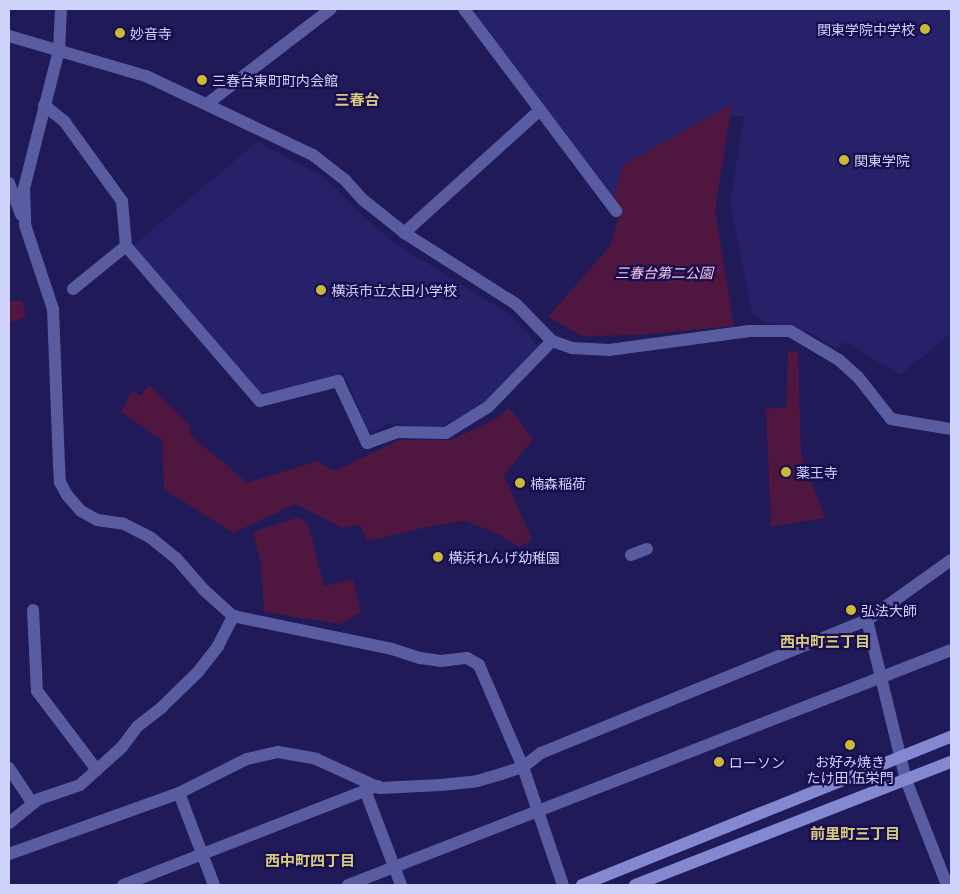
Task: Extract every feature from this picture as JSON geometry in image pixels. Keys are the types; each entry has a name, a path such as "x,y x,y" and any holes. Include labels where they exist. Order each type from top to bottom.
{"main road":[{"path":"582,885 951,737"},
{"path":"635,885 951,762"}],"street":[{"path":"25,225 24,188 59,50 62,9"},
{"path":"207,104 331,9"},
{"path":"464,9 616,211"},
{"path":"9,36 146,76 313,155 345,180 362,199 404,233 516,304 552,341 572,348 609,350 750,331 790,331 839,360 858,377 890,419 951,429"},
{"path":"44,105 64,121 122,201 126,246 260,401 338,381 367,443 397,432 446,433 488,407 552,341"},
{"path":"404,233 540,110"},
{"path":"9,183 53,309 60,482 67,495 82,511 97,520 124,524 151,538 176,558 204,590 233,616 392,649 420,658 441,661 467,658 479,665 523,766 563,885"},
{"path":"73,289 126,246"},
{"path":"631,555 647,549"},
{"path":"123,885 371,788 441,785 477,780 523,766 541,753 867,620 951,560"},
{"path":"33,610 37,691 96,770"},
{"path":"9,823 39,799 80,785 122,747 138,726 162,707 198,672 218,646 233,616"},
{"path":"867,620 902,756 906,780 947,885"},
{"path":"348,885 951,650"},
{"path":"9,854 179,793 247,759 278,752 316,759 371,788 394,868 401,885"},
{"path":"9,768 33,804"},
{"path":"179,793 214,885"}],"shaded area":[{"name":"関東学院","path":"481,9 951,9 951,333 900,375 846,342 836,348 812,333 765,322 752,313 730,204 744,117 730,115 732,105 613,202 474,15"},
{"name":"横浜市立太田小学校","path":"257,142 322,176 372,225 399,246 509,314 539,347 479,407 438,429 390,423 375,432 368,430 343,373 310,384 261,393 133,246"}],"green space":[{"name":"三春台第二公園","path":"732,104 715,210 734,326 639,335 582,336 548,317 610,246 621,209 613,202 623,165"},
{"path":"9,301 22,301 26,317 9,323"},
{"path":"788,352 798,352 801,454 825,518 771,527 766,409 786,407"},
{"path":"149,385 191,426 190,435 248,483 317,461 335,471 399,440 451,440 496,419 509,408 533,439 504,475 532,540 519,547 498,534 466,521 436,525 367,541 360,525 344,528 295,504 233,533 164,489 162,440 121,412 132,391 140,396"},
{"path":"299,517 309,526 324,586 353,579 361,612 341,624 264,612 261,563 253,532"}],"place":[{"name":"関東学院中学校","path":"925,29"},
{"name":"妙音寺","path":"120,33"},
{"name":"三春台東町町内会館","path":"202,80"},
{"name":"関東学院","path":"844,160"},
{"name":"横浜市立太田小学校","path":"321,290"},
{"name":"薬王寺","path":"786,472"},
{"name":"楠森稲荷","path":"520,483"},
{"name":"横浜れんげ幼稚園","path":"438,557"},
{"name":"弘法大師","path":"851,610"},
{"name":"お好み焼き たけ田 伍栄門","path":"850,745"},
{"name":"ローソン","path":"719,762"}],"district":[{"name":"三春台","path":"357,99"},
{"name":"西中町三丁目","path":"825,641"},
{"name":"前里町三丁目","path":"855,833"},
{"name":"西中町四丁目","path":"310,860"}]}
